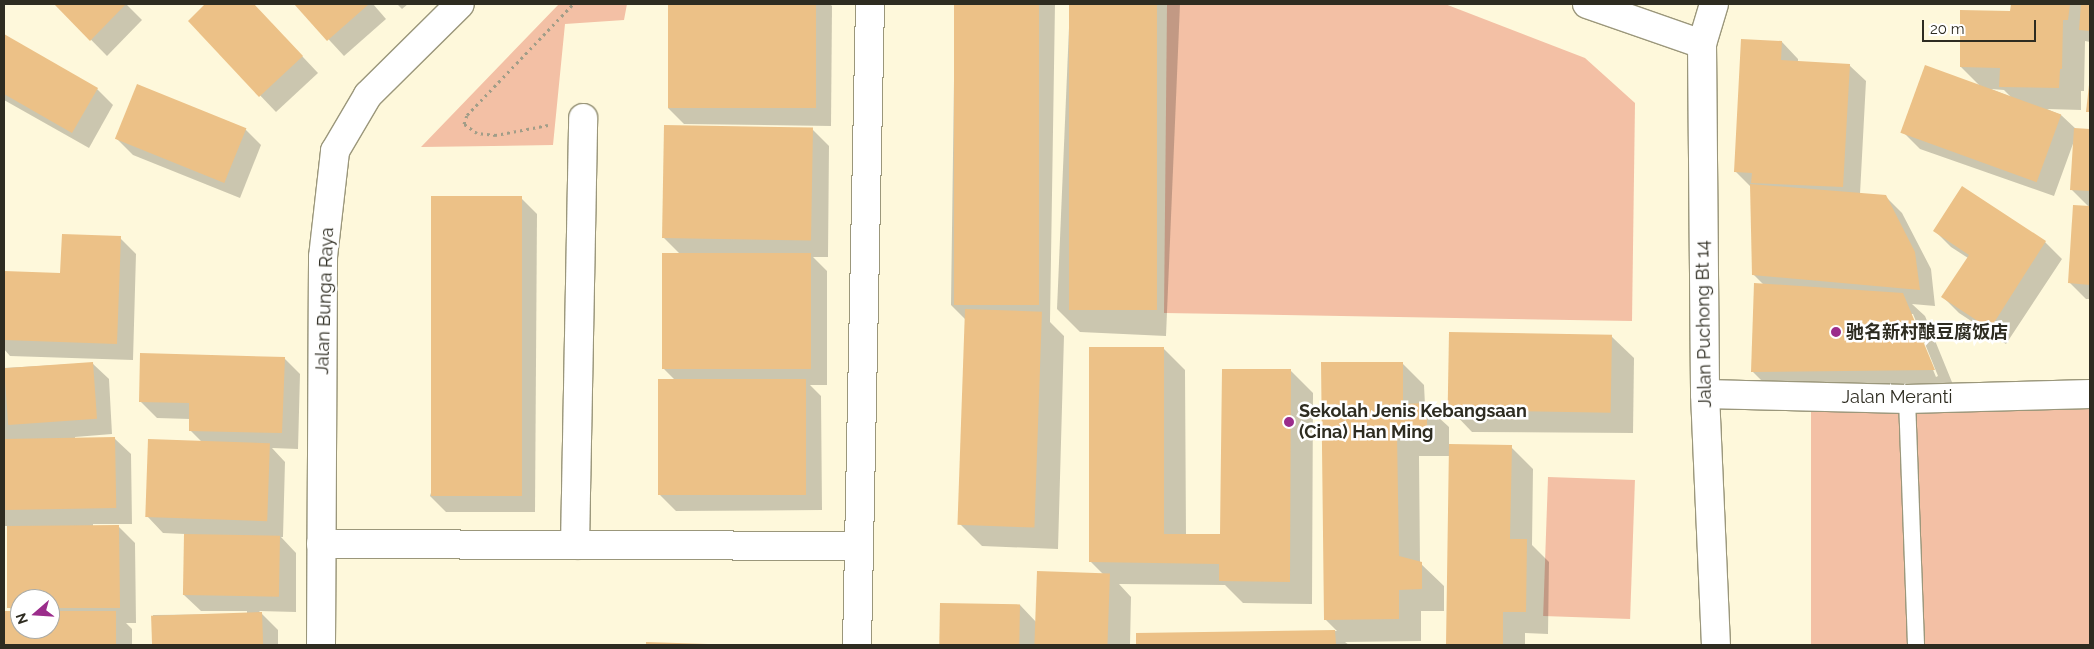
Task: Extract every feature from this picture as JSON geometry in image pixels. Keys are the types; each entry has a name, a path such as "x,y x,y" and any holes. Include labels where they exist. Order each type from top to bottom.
{"street":[{"name":"Jalan Bunga Raya","path":"321,645 323,257 334,152 368,95 460,4"},
{"path":"857,645 870,4"},
{"path":"1587,4 1702,44"},
{"name":"Jalan Puchong Bt 14","path":"1714,4 1702,44 1705,394 1716,645"},
{"path":"576,545 584,118"},
{"name":"Jalan Meranti","path":"1705,394 1907,399 2090,394"},
{"path":"321,544 859,546"}],"lane":[{"path":"1907,399 1916,645"}],"path":[{"path":"572,4 467,115 464,124 477,133 496,135 584,118"}],"shaded area":[{"path":"559,4 627,4 624,20 565,24 553,145 421,147"},
{"path":"1167,4 1445,4 1585,58 1635,103 1632,321 1164,313"},
{"path":"1811,408 2090,408 2090,645 1811,645"},
{"path":"1548,477 1635,480 1630,619 1543,616"}],"building":[{"path":"54,4 126,4 90,41"},
{"path":"205,4 254,4 303,56 259,97 188,21"},
{"path":"294,4 369,4 327,41"},
{"path":"668,4 816,4 816,108 668,108"},
{"path":"954,4 1039,4 1039,305 954,305"},
{"path":"1069,4 1157,4 1157,310 1069,310"},
{"path":"2011,4 2070,4 2068,20 2063,20 2062,69 2060,69 2059,88 1999,87 2000,68 1960,67 1960,10 2010,11"},
{"path":"2081,4 2090,4 2090,31 2079,30"},
{"path":"4,34 98,88 72,133 4,94"},
{"path":"1741,39 1782,41 1781,60 1850,64 1843,187 1751,183 1752,173 1734,172"},
{"path":"1925,65 2061,115 2037,182 1900,133"},
{"path":"137,84 246,128 224,183 115,139"},
{"path":"2089,85 2090,112 2086,112"},
{"path":"664,125 813,128 811,241 662,238"},
{"path":"2074,128 2090,129 2090,191 2070,190"},
{"path":"1750,184 1886,195 1915,252 1920,290 1752,275"},
{"path":"1962,186 2046,241 1990,329 1941,297 1969,255 1933,231"},
{"path":"431,196 522,196 522,496 431,496"},
{"path":"2073,205 2090,206 2090,285 2068,283"},
{"path":"62,234 121,236 117,344 4,340 4,271 60,273"},
{"path":"662,253 811,253 811,369 662,369"},
{"name":"驰名新村酿豆腐饭店","path":"1754,283 1903,293 1935,370 1751,372"},
{"path":"965,309 1042,312 1034,528 957,525"},
{"path":"1449,332 1612,335 1611,413 1448,410"},
{"path":"1089,347 1164,347 1164,534 1220,534 1222,369 1291,369 1290,582 1219,581 1219,564 1089,562"},
{"path":"140,353 285,357 282,433 189,431 189,403 139,402"},
{"path":"93,362 97,419 8,425 4,368"},
{"path":"1321,362 1403,362 1403,404 1427,403 1427,434 1397,434 1399,556 1422,562 1422,589 1399,590 1399,619 1324,620"},
{"path":"658,379 806,379 806,495 658,495"},
{"path":"115,437 116,508 5,510 4,439"},
{"path":"148,439 270,443 267,521 145,517"},
{"path":"1449,444 1512,445 1510,539 1527,539 1526,612 1503,612 1503,645 1446,645"},
{"path":"119,525 120,608 60,608 60,589 10,589 10,608 7,608 7,526"},
{"path":"184,534 280,536 279,597 183,595"},
{"path":"1037,571 1110,574 1107,645 1034,645"},
{"path":"940,603 1020,604 1019,645 939,645"},
{"path":"4,611 10,611 10,639 60,639 60,611 116,611 116,645 4,645"},
{"path":"262,612 263,645 152,645 151,616"},
{"path":"1335,630 1336,645 1136,645 1136,633"},
{"path":"646,642 708,644 708,645 646,645"}],"place":[{"name":"驰名新村酿豆腐饭店","path":"1836,332"},
{"name":"Sekolah Jenis Kebangsaan (Cina) Han Ming","path":"1289,422"}]}
